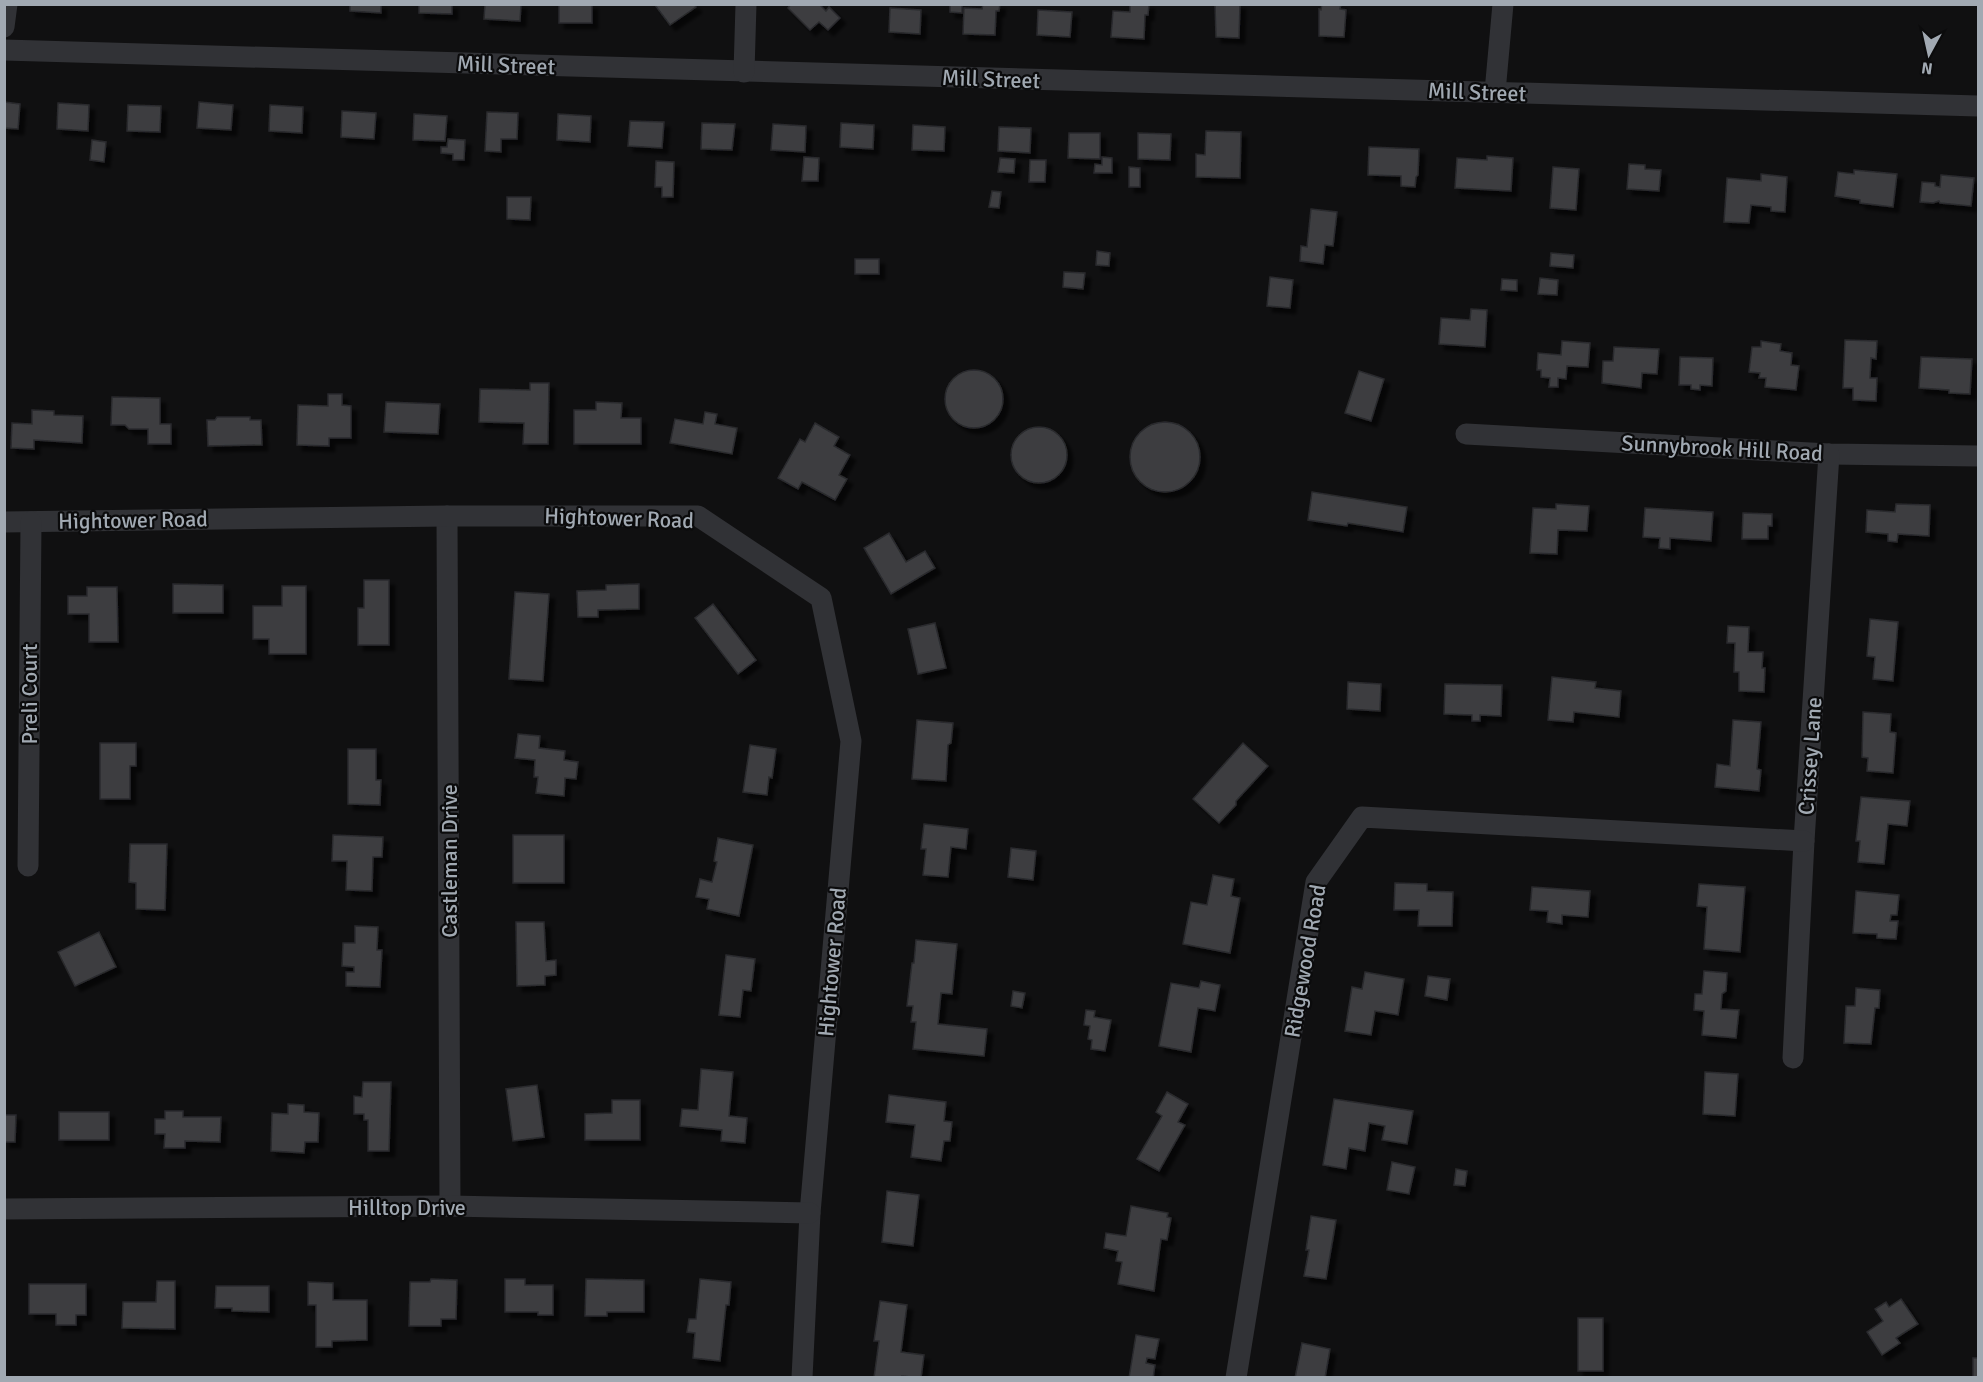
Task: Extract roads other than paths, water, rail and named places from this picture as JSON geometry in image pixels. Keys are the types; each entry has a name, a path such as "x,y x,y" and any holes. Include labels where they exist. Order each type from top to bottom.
{"street":[{"path":"4,27 7,4"},
{"path":"744,72 746,4"},
{"path":"1496,92 1503,4"},
{"name":"Mill Street","path":"4,50 1978,106"},
{"name":"Sunnybrook Hill Road","path":"1466,434 1829,453 1978,456"},
{"name":"Crissey Lane","path":"1793,1058 1804,842 1829,453"},
{"name":"Hightower Road","path":"4,522 447,516 698,516 822,598 851,741 810,1213 802,1377"},
{"name":"Castleman Drive","path":"447,516 450,1206"},
{"name":"Preli Court","path":"28,866 31,522"},
{"name":"Ridgewood Road","path":"1236,1377 1316,882 1362,817 1804,842"},
{"name":"Hilltop Drive","path":"4,1209 450,1206 810,1213"}]}
